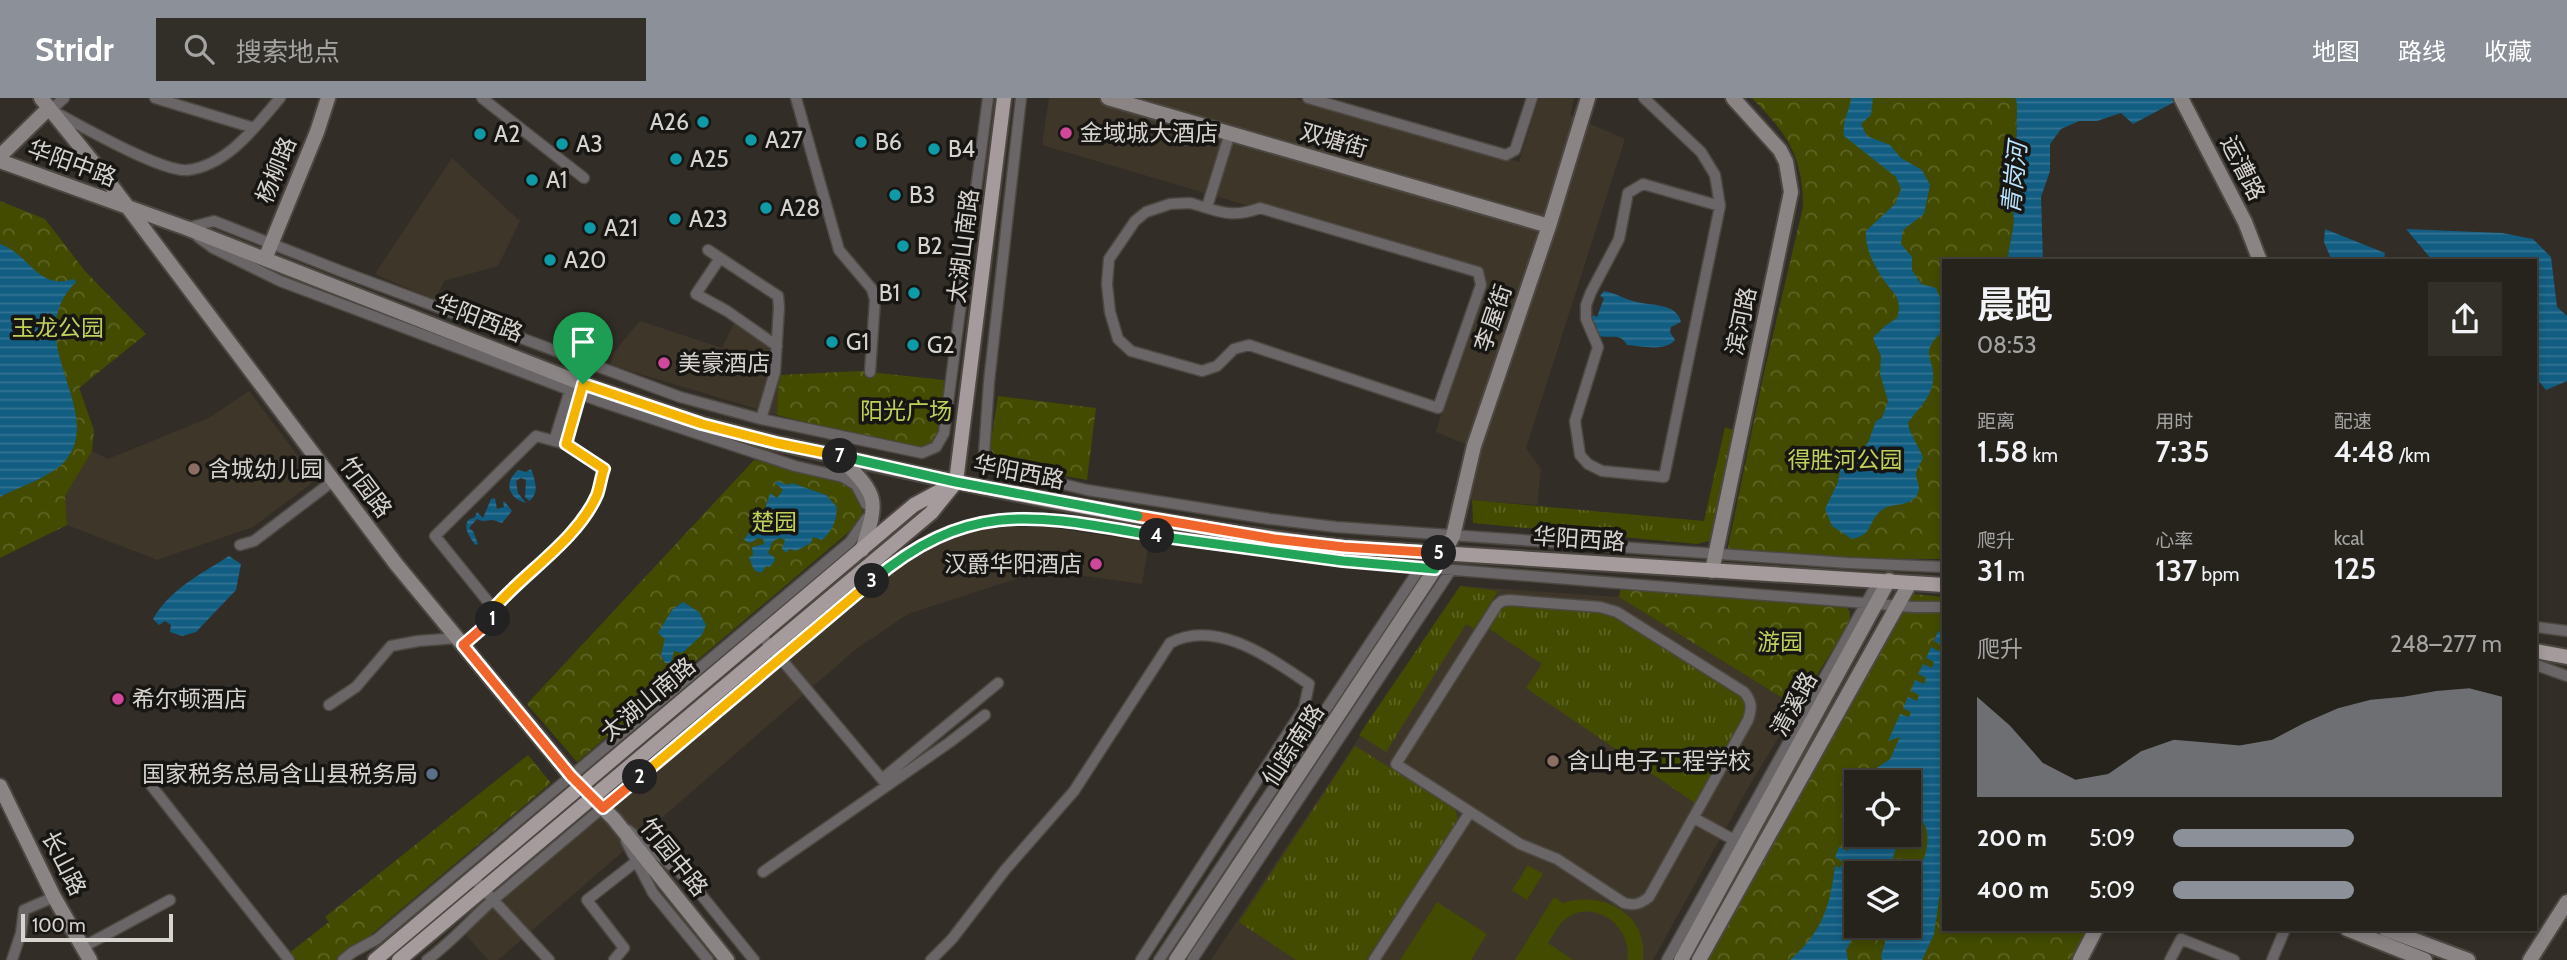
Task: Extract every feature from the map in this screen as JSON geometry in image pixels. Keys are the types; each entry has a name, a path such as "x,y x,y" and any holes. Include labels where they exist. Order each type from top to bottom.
{"main road":[{"name":"杨柳路","path":"265,259 317,132 328,98"},
{"name":"太湖山南路","path":"399,960 489,894 776,653 931,513 956,482 1004,98"},
{"name":"双塘街","path":"1108,98 1549,226"},
{"name":"李屋街","path":"1444,553 1453,536 1474,446 1549,226 1588,98"},
{"name":"滨河路","path":"1712,571 1791,192 1786,162 1780,150 1733,98"},
{"name":"运漕路","path":"2181,98 2245,222 2259,259"},
{"path":"0,159 47,105"},
{"name":"竹园路","path":"47,105 333,481 576,781"},
{"name":"华阳中路","path":"0,159 127,208"},
{"name":"华阳西路","path":"127,208 265,259 577,387 776,443 956,482 1081,507 1274,539 1344,547 1942,585"},
{"path":"839,456 861,480 873,500 874,514 862,550"},
{"name":"太湖山南路","path":"375,960 472,877 576,781 761,635 920,501 956,482"},
{"name":"仙踪南路","path":"1177,960 1221,880 1428,568 1444,553"},
{"name":"清溪路","path":"1681,960 1741,838 1884,580"},
{"name":"清溪路","path":"1699,960 1910,583"},
{"path":"2537,651 2567,657"},
{"name":"竹园中路","path":"576,781 614,819 727,960"},
{"name":"长山路","path":"0,786 54,897 87,954"},
{"path":"1741,838 1763,845"},
{"path":"2530,960 2567,902"},
{"path":"2080,960 2095,931"},
{"path":"2352,931 2426,960"},
{"path":"2390,931 2469,960"}],"street":[{"path":"47,105 64,98"},
{"path":"155,98 254,128"},
{"path":"47,105 104,138 170,168 186,170 201,167 238,144 280,98"},
{"path":"482,98 584,178"},
{"path":"796,98 839,250 873,289 875,300 870,372"},
{"path":"186,228 214,221 667,393 761,419 912,453 926,452 936,447 943,439 988,98"},
{"path":"1021,98 989,382 984,454 987,463 1000,470 1087,490 1336,527 1942,567"},
{"path":"1308,98 1506,155 1515,150 1532,98"},
{"path":"1644,98 1701,152 1715,175 1720,206 1664,477 1602,471 1588,464 1580,455 1575,421 1598,348 1586,319 1586,306 1619,239 1628,193 1643,184 1720,206"},
{"path":"1207,207 1230,134"},
{"path":"1190,203 1207,207 1234,215 1260,208 1478,272 1481,285 1438,408 1249,345 1234,349 1217,366 1202,371 1131,351 1118,338 1110,312 1107,284 1110,259 1135,221 1146,212 1170,204 1190,203"},
{"path":"186,228 213,248 280,281 795,466 843,477 856,485 866,502 863,527 850,542 576,781 377,939 343,960"},
{"path":"708,250 778,296 775,372 761,419"},
{"path":"720,258 696,294 727,311 776,346"},
{"path":"554,441 577,387"},
{"path":"566,444 577,387"},
{"path":"329,705 356,687 391,646 418,641 460,641 498,614 435,536 536,436 566,444 604,469 597,495 566,538 511,588 494,608"},
{"path":"240,545 254,541 333,481"},
{"path":"776,653 913,549 950,531 992,521 1023,518 1079,522 1343,561 1942,607"},
{"path":"1192,960 1451,570"},
{"path":"1502,601 1613,610 1744,692 1751,704 1748,720 1695,818 1649,897 1643,902 1631,905 1557,859 1520,844 1396,764 1502,601"},
{"path":"2537,627 2567,631"},
{"path":"761,635 885,782"},
{"path":"931,960 952,939 1005,870 1073,791 1170,643 1189,637 1225,638 1272,659 1309,684 1304,708 1141,960"},
{"path":"2537,665 2567,676"},
{"path":"885,782 998,683"},
{"path":"763,872 885,782 985,715"},
{"path":"150,784 289,960"},
{"path":"1374,960 1471,812"},
{"path":"1667,960 1741,838 1695,818"},
{"path":"614,819 653,893 708,960"},
{"path":"614,819 690,881 754,960"},
{"path":"1228,829 1248,841"},
{"path":"614,960 624,948 587,900 644,856"},
{"path":"1159,960 1221,880 1202,868"},
{"path":"472,877 549,960"},
{"path":"428,960 454,939 489,894"},
{"path":"12,960 21,933 24,910 54,897"},
{"path":"87,954 170,900"},
{"path":"2272,960 2284,931"},
{"path":"2170,960 2181,939 2234,960"}],"shaded area":[{"path":"1049,98 1293,98 1519,162 1539,98 1574,98 1570,115 1625,139 1526,448 1541,469 1537,505 1469,500 1482,451 1436,432 1478,284 1470,271 1042,145"},
{"path":"452,158 520,221 498,266 444,281 435,300 375,274"},
{"path":"640,321 722,348 735,321 781,351 777,415 610,365 614,352"},
{"name":"含城幼儿园","path":"249,391 316,480 253,527 157,560 67,525 65,496 92,451 108,459 209,418"},
{"path":"994,526 1047,527 1149,542 1142,584 1043,570 908,614 855,650 498,960 488,960 464,933 878,581 935,543"},
{"name":"含山电子工程学校","path":"1460,586 1619,597 1797,707 1748,788 1653,960 1211,960"}],"green space":[{"name":"得胜河公园","path":"1752,98 2015,98 2016,161 2010,180 2014,222 2007,259 1942,259 1942,559 1734,558 1728,547 1763,377 1803,207 1796,159 1791,146"},
{"name":"玉龙公园","path":"0,201 45,219 85,271 146,334 79,388 94,430 92,451 65,496 67,525 0,558"},
{"name":"阳光广场","path":"860,371 944,380 941,437 928,448 913,449 777,415 779,375"},
{"path":"998,396 1096,408 1087,480 1001,464 990,448"},
{"path":"1725,427 1735,431 1713,540 1697,544 1473,523 1472,500 1704,521"},
{"name":"楚园","path":"754,460 843,480 860,495 863,517 857,525 577,762 527,704"},
{"path":"1460,586 1498,591 1474,629 1466,624 1386,752 1359,735"},
{"name":"游园","path":"1621,588 1844,603 1850,612 1850,622 1797,707 1619,597"},
{"path":"1914,594 1942,597 1942,931 2089,931 2074,960 1705,960 1902,607"},
{"path":"1516,604 1613,614 1742,692 1746,700 1745,717 1695,803 1526,688 1542,664 1488,628 1502,608"},
{"path":"1355,746 1455,808 1458,821 1366,960 1296,960 1239,922"},
{"path":"528,755 551,783 341,960 280,960 329,922 325,917"},
{"path":"1528,865 1543,874 1527,900 1512,890"},
{"path":"1554,897 1563,903 1593,900 1620,909 1631,918 1639,930 1643,944 1643,960 1627,960 1625,939 1614,922 1605,916 1585,912 1565,919 1548,943 1573,960 1515,960"},
{"path":"1437,902 1487,934 1471,960 1400,960"}],"water":[{"path":"1851,98 1873,98 1871,115 1861,124 1867,136 1890,145 1901,158 1922,170 1930,185 1924,214 1903,230 1901,244 1912,257 1912,270 1921,284 1936,288 1942,303 1942,332 1929,350 1933,372 1932,386 1927,398 1908,423 1923,458 1916,473 1919,486 1917,495 1909,502 1882,510 1868,531 1852,539 1832,526 1825,509 1838,482 1842,458 1850,450 1862,448 1868,443 1876,421 1882,418 1888,401 1880,374 1881,356 1873,338 1897,318 1899,305 1870,256 1866,231 1895,204 1901,189 1896,177 1844,136"},
{"name":"青岗河","path":"2015,98 2182,98 2133,124 2121,113 2097,121 2079,121 2061,129 2050,144 2050,171 2041,197 2043,259 2007,259 2014,222 2010,180 2016,161"},
{"path":"2325,229 2385,253 2384,259 2331,259 2324,242"},
{"path":"2406,229 2502,233 2533,239 2551,257 2557,307 2567,316 2567,381 2546,390 2537,379 2537,259 2431,259"},
{"path":"0,244 19,255 42,276 61,281 74,279 76,282 61,304 56,327 58,350 76,419 76,440 60,466 44,477 0,497"},
{"path":"1604,291 1675,311 1681,322 1671,327 1670,332 1675,340 1665,346 1646,347 1627,345 1619,337 1600,336 1592,317 1597,317 1604,298 1600,296"},
{"path":"531,469 536,490 529,501 525,497 526,480 521,478 516,481 518,493 526,503 515,498 509,485 518,470 526,472"},
{"path":"777,481 788,485 792,483 826,495 837,507 836,517 822,540 813,537 811,543 796,551 790,549 786,553 782,549 785,540 780,538 773,541 768,553 775,560 770,567 766,566 759,572 753,568 749,557 753,556 752,547 764,544 763,539 758,538 750,543 744,540 749,532 754,532 758,524 753,522 753,512 755,517 762,513 770,493 777,498 783,490 775,483"},
{"path":"495,498 497,509 504,507 505,502 512,511 502,523 477,519 469,528 478,544 475,545 467,530 468,520 475,517 477,512 483,518 491,499"},
{"path":"229,556 241,564 236,590 196,632 182,636 170,632 171,625 165,621 159,625 153,619 177,591"},
{"path":"683,602 699,612 706,625 702,635 682,653 674,651 671,663 665,663 661,655 665,639 658,633 672,610"},
{"path":"1938,631 1942,633 1942,645 1934,641"},
{"path":"1942,645 1942,879 1934,934 1922,960 1882,960 1886,938 1921,938 1921,866 1928,837 1921,820 1921,770 1875,770 1890,759 1900,737 1888,741 1900,714 1909,717 1911,712 1903,708 1908,697 1917,701 1919,695 1911,691 1915,680 1924,684 1926,678 1918,674 1923,664 1932,668 1934,662 1926,658 1931,647 1939,651"},
{"path":"1839,847 1848,851 1850,847 1897,847 1891,861 1844,861 1844,938 1853,938 1846,950 1848,960 1790,960 1810,939 1823,918 1835,866 1840,868 1843,862 1835,857"}],"place":[{"name":"A26","path":"703,122"},
{"name":"金域城大酒店","path":"1066,133"},
{"name":"A2","path":"480,134"},
{"name":"A27","path":"751,140"},
{"name":"B6","path":"861,142"},
{"name":"A3","path":"562,144"},
{"name":"B4","path":"934,149"},
{"name":"A25","path":"676,159"},
{"name":"A1","path":"532,180"},
{"name":"B3","path":"895,195"},
{"name":"A28","path":"766,208"},
{"name":"A23","path":"675,219"},
{"name":"A21","path":"590,228"},
{"name":"B2","path":"903,246"},
{"name":"A20","path":"550,260"},
{"name":"B1","path":"914,293"},
{"name":"G1","path":"832,342"},
{"name":"G2","path":"913,345"},
{"name":"美豪酒店","path":"664,363"},
{"name":"含城幼儿园","path":"194,469"},
{"name":"汉爵华阳酒店","path":"1096,564"},
{"name":"希尔顿酒店","path":"118,699"},
{"name":"含山电子工程学校","path":"1553,761"},
{"name":"国家税务总局含山县税务局","path":"432,774"}],"route":[{"path":"583,384 702,424 776,443 1081,507 1274,539 1344,547 1444,553 1435,569 1228,547 1079,522 1023,518 992,521 950,531 931,539 894,562 603,808 571,776 463,645 498,614 494,608 511,588 566,538 597,495 604,469 566,444 583,384"}]}
